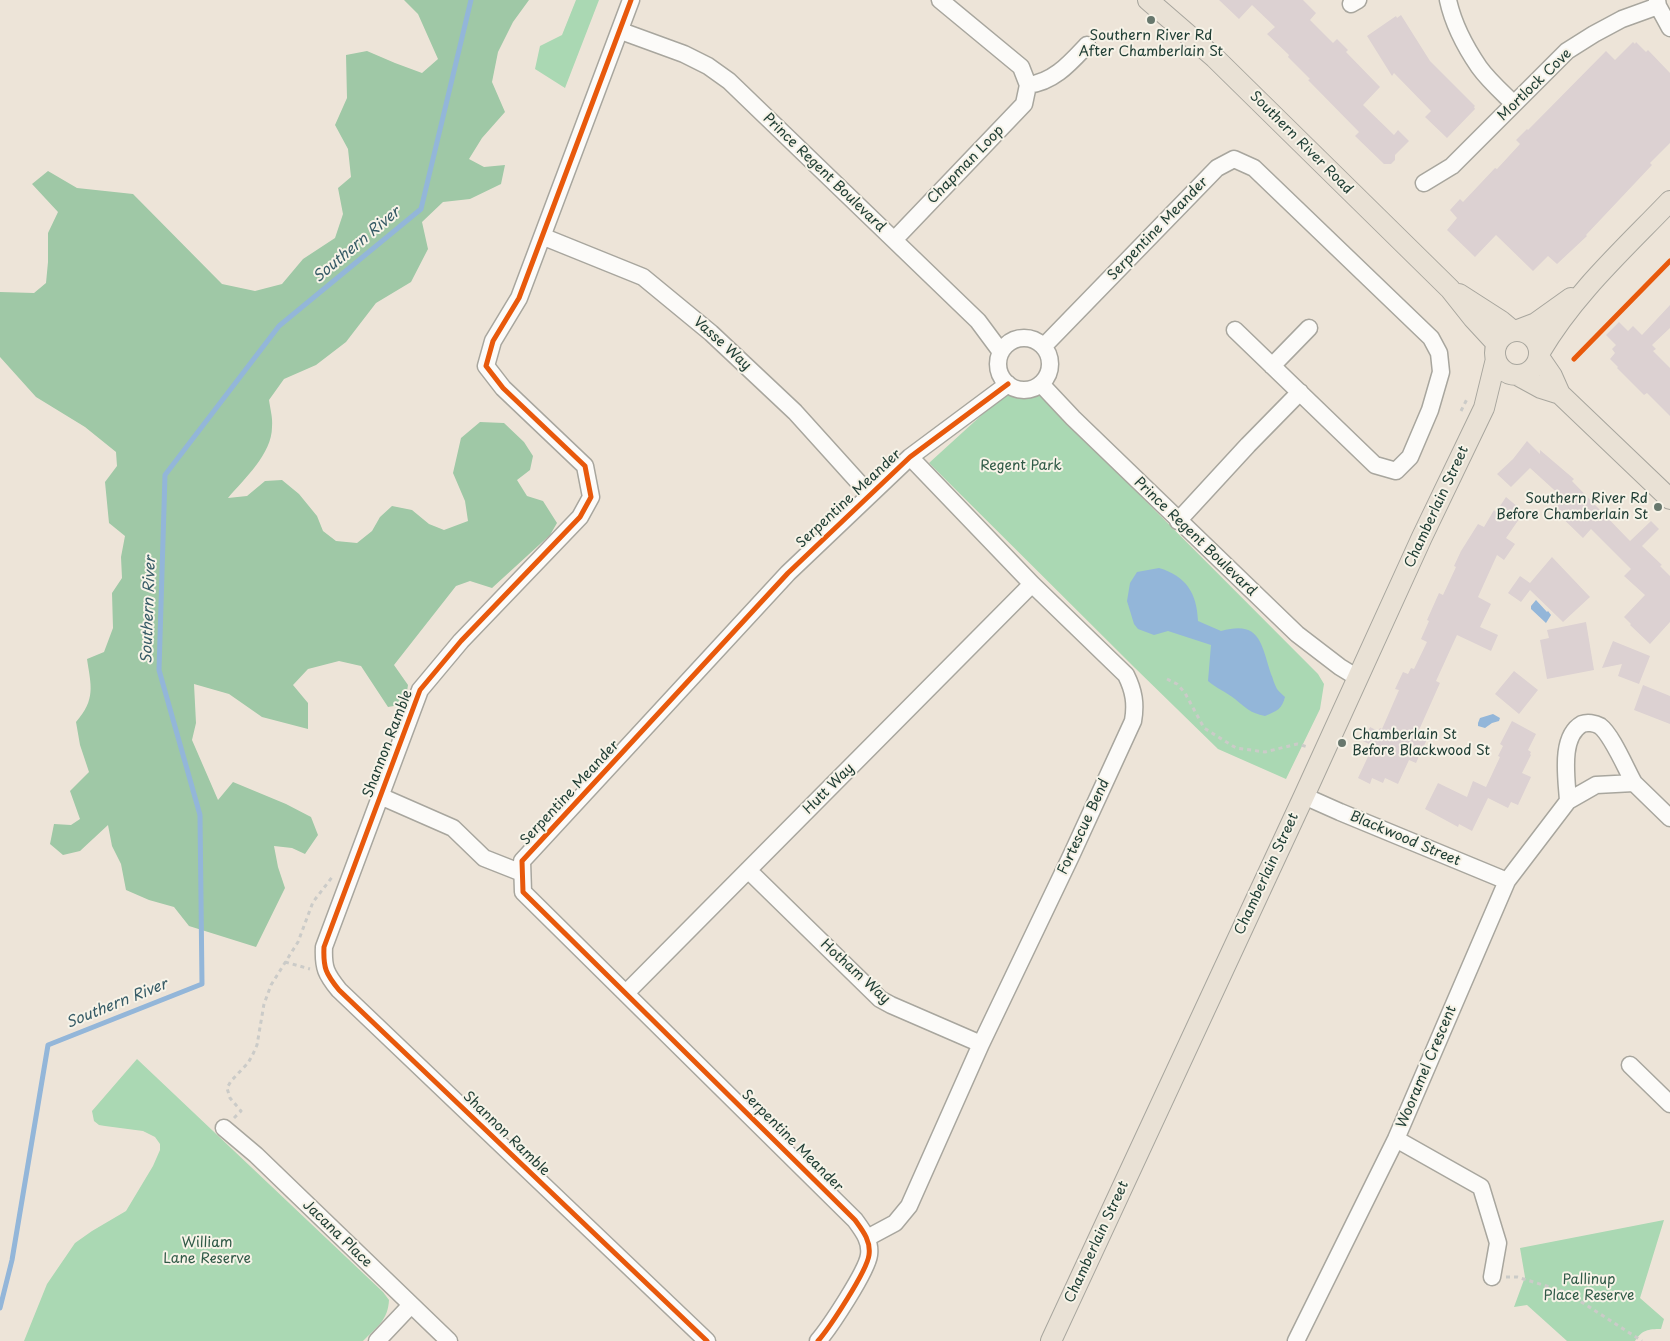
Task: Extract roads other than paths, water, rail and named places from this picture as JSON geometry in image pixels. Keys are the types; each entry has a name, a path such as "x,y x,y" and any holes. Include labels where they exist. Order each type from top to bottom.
{"main road":[{"name":"Southern River Road","path":"1148,0 1216,58 1450,289 1496,351"},
{"path":"1517,376 1533,370 1549,336 1589,285 1670,201"},
{"path":"1560,394 1541,388 1502,370 1496,351 1506,334 1536,323 1589,285"},
{"name":"Southern River Road","path":"1450,289 1481,307 1514,331"},
{"path":"1514,331 1530,335 1535,341 1539,354 1560,394 1670,499"},
{"name":"Chamberlain Street","path":"1051,1341 1422,537 1484,408 1496,351"},
{"name":"Chamberlain Street","path":"1484,408 1517,376"}],"street":[{"name":"Shannon Ramble","path":"632,0 520,298 493,341 486,366 503,388 585,466 591,497 580,517 460,641 420,690 324,947 323,963 328,977 339,990 707,1341"},
{"path":"940,0 1021,67 1028,85 1038,84 1061,72 1087,45"},
{"path":"1448,0 1460,35 1480,68 1514,104"},
{"path":"1657,3 1670,28"},
{"name":"Mortlock Cove","path":"1424,183 1452,166 1567,51 1622,19 1657,3"},
{"name":"Prince Regent Boulevard","path":"621,31 684,54 708,66 729,81 978,321 1001,352"},
{"name":"Chapman Loop","path":"894,240 1024,104 1028,85"},
{"name":"Serpentine Meander","path":"1044,346 1217,168 1234,159 1254,168 1431,338 1439,353 1441,372 1430,410 1410,457 1396,471 1375,465 1300,392"},
{"name":"Vasse Way","path":"544,237 643,276 711,333 795,412 870,495"},
{"path":"1272,366 1309,328"},
{"path":"1178,521 1300,392 1235,330"},
{"path":"1017,339 1032,339 1044,346 1049,356 1051,365 1047,377 1041,384 1032,389 1024,390 1008,384 1001,376 999,368 1001,352 1009,343 1017,339"},
{"name":"Serpentine Meander","path":"867,1238 855,1220 523,892 522,861 788,573 910,457 1008,384"},
{"name":"Prince Regent Boulevard","path":"1041,384 1178,521 1297,634 1340,667 1358,678"},
{"name":"Fortescue Bend","path":"867,1238 895,1223 909,1206 981,1044 1133,721 1135,711 1132,687 1126,675 1032,584 910,457"},
{"name":"Hutt Way","path":"626,993 1032,584"},
{"path":"1634,783 1596,785 1568,801 1566,755 1569,740 1577,728 1584,723 1600,726 1609,737 1634,783 1670,818"},
{"path":"380,796 453,828 484,858 522,873"},
{"name":"Blackwood Street","path":"1304,796 1507,881"},
{"name":"Wooramel Crescent","path":"1296,1341 1396,1139 1507,881 1568,801"},
{"name":"Hotham Way","path":"748,870 880,998 891,1005 981,1044"},
{"path":"1630,1065 1670,1104"},
{"name":"Jacana Place","path":"224,1128 256,1154 449,1341"},
{"path":"1396,1139 1481,1187 1498,1243 1492,1277"},
{"path":"820,1340 865,1269 869,1253 867,1238"},
{"path":"377,1341 411,1305"}],"water":[{"path":"1159,568 1176,576 1188,587 1195,602 1198,621 1221,631 1234,628 1244,629 1257,637 1276,687 1285,697 1278,709 1265,716 1248,710 1208,681 1211,645 1168,631 1154,635 1138,629 1134,624 1127,601 1130,583 1137,572"},
{"path":"1536,600 1551,615 1546,623 1531,609"},
{"path":"1493,714 1500,718 1499,721 1485,728 1478,726 1480,718"}],"waterway":[{"name":"Southern River","path":"0,1308 12,1260 48,1045 202,984 200,815 159,670 165,475 279,326 421,209 471,0"}],"place":[{"name":"Southern River Rd After Chamberlain St","path":"1151,20"},
{"name":"Southern River Rd Before Chamberlain St","path":"1658,507"},
{"name":"Chamberlain St Before Blackwood St","path":"1342,743"}],"park label":[{"name":"Regent Park","path":"1021,466"},
{"name":"William Lane Reserve","path":"207,1252"},
{"name":"Pallinup Place Reserve","path":"1589,1288"}]}
